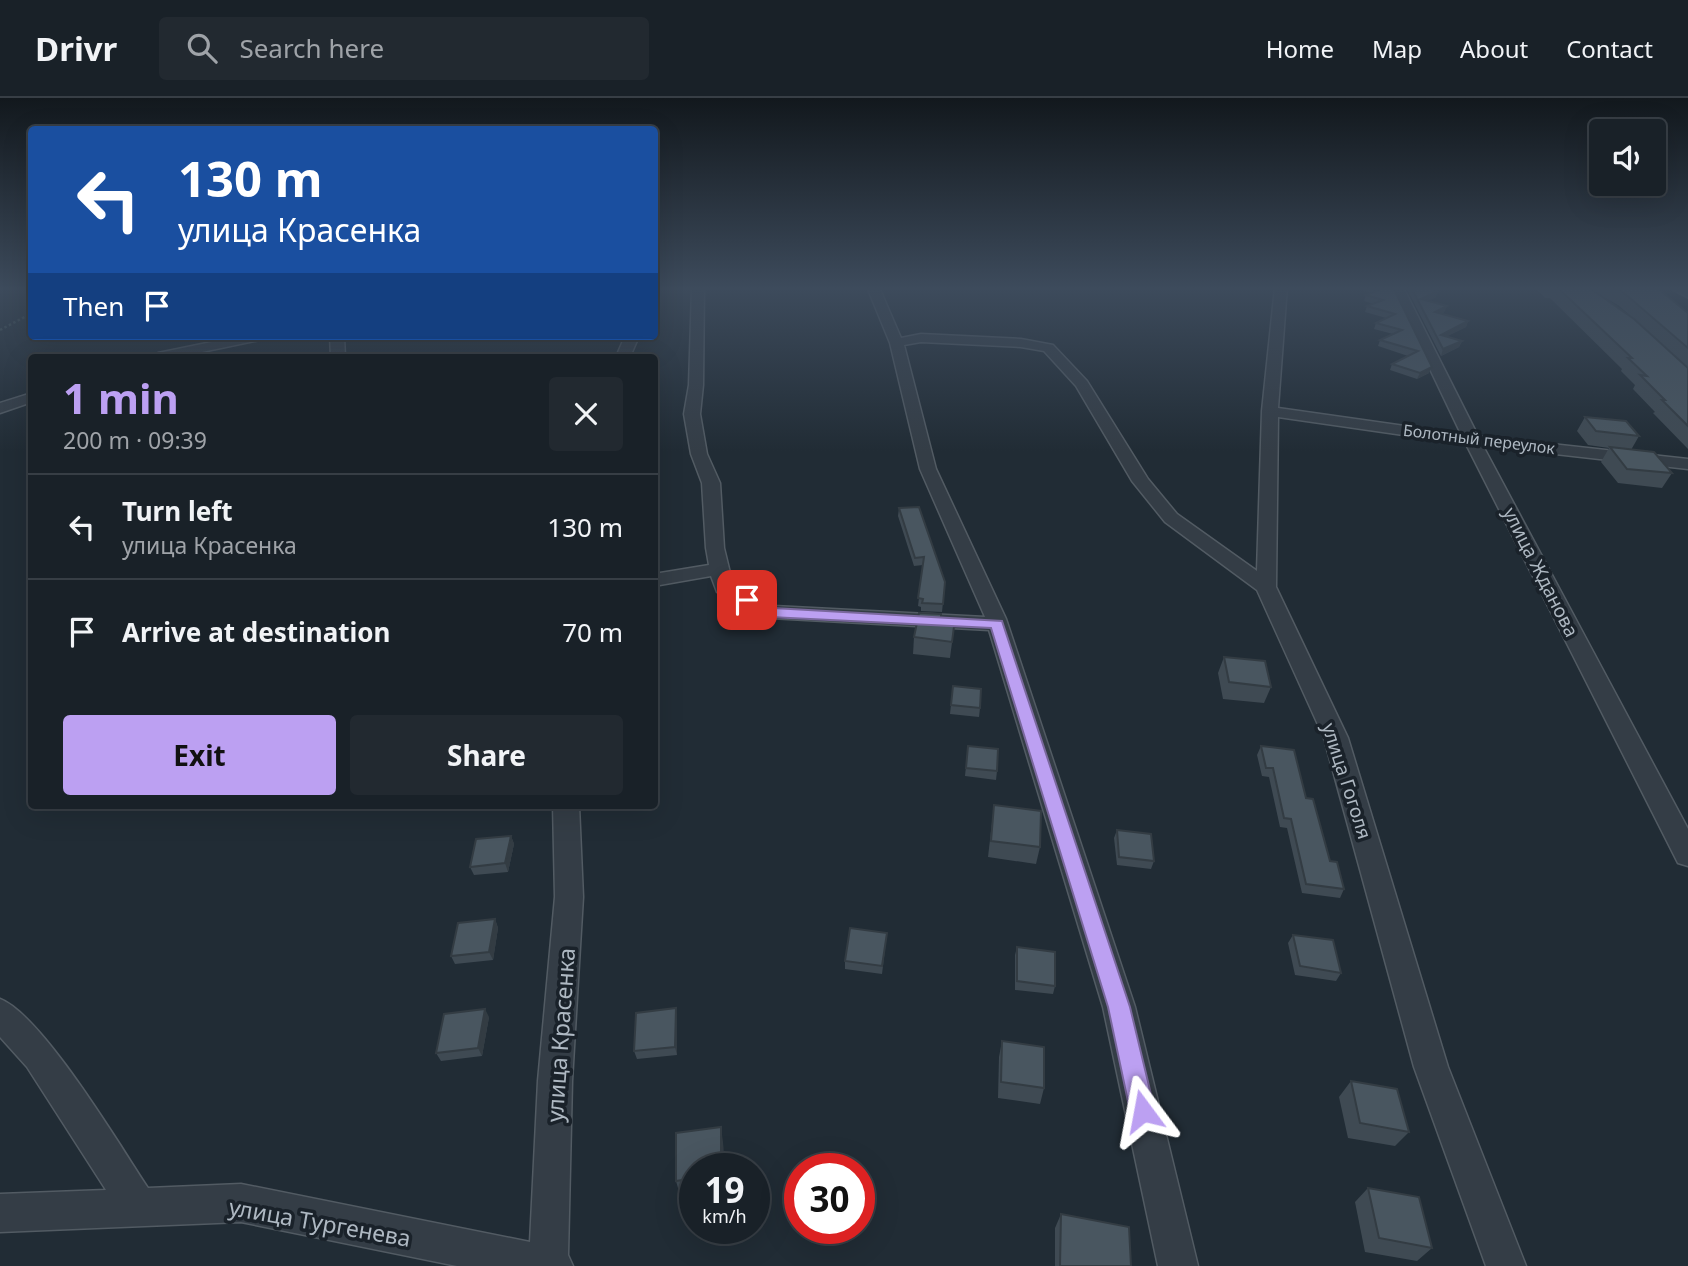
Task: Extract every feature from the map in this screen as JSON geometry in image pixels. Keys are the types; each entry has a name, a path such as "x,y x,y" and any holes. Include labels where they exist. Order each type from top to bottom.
{"street":[{"path":"173,354 233,342"},
{"path":"697,342 692,414 699,454 711,483 715,548 724,588 770,612 997,624"},
{"path":"904,342 897,343 928,469 997,624 1119,1007 1178,1266"},
{"path":"991,342 1048,348 1082,384 1141,481 1171,518 1266,587"},
{"name":"улица Гоголя","path":"1276,342 1270,411 1266,587 1336,738 1431,1067 1506,1266"},
{"name":"улица Жданова","path":"1424,342 1472,440 1688,855"},
{"path":"0,408 28,398"},
{"name":"Болотный переулок","path":"1270,411 1472,440 1688,464"},
{"path":"658,579 720,569"},
{"name":"улица Красенка","path":"550,1265 555,1081 569,897 566,809"},
{"path":"0,1014 39,1056 139,1208"},
{"name":"улица Тургенева","path":"0,1213 242,1203 550,1265"}],"building":[{"path":"1385,342 1420,342 1432,367 1420,373 1392,364 1418,351"},
{"path":"1439,342 1461,342 1443,349"},
{"path":"1615,342 1659,342 1688,368 1688,426 1640,375 1647,376 1628,358 1632,358"},
{"path":"1585,417 1626,421 1639,436 1596,431"},
{"path":"1610,447 1654,452 1672,473 1627,469"},
{"path":"919,507 945,582 943,604 922,603 923,599 918,598 924,557 915,558 899,508"},
{"path":"919,613 941,614 941,617 955,619 952,642 914,637"},
{"path":"1224,657 1265,661 1271,687 1229,682"},
{"path":"953,686 981,689 980,708 951,705"},
{"path":"968,746 998,749 997,771 966,768"},
{"path":"1261,746 1294,750 1306,798 1313,799 1330,861 1337,862 1344,889 1306,884 1291,819 1284,818 1273,768 1266,768"},
{"path":"994,805 1041,811 1040,847 991,841"},
{"path":"1117,830 1151,834 1154,861 1119,857"},
{"path":"511,836 505,863 470,867 476,839"},
{"path":"495,919 489,952 451,956 458,923"},
{"path":"850,928 887,933 882,966 845,961"},
{"path":"1293,935 1333,940 1341,973 1300,966"},
{"path":"1017,947 1055,952 1055,986 1017,981"},
{"path":"676,1008 675,1047 634,1051 636,1013"},
{"path":"485,1009 478,1048 436,1053 444,1014"},
{"path":"1002,1041 1044,1047 1044,1088 1001,1082"},
{"path":"1351,1081 1397,1089 1409,1132 1360,1123"},
{"path":"721,1127 721,1153 679,1153 679,1181 676,1181 676,1133"},
{"path":"1368,1188 1419,1197 1432,1248 1379,1238"},
{"path":"1061,1214 1129,1227 1131,1266 1060,1266"}],"route":[{"path":"747,600 770,612 997,624 1119,1007 1143,1111"}]}
